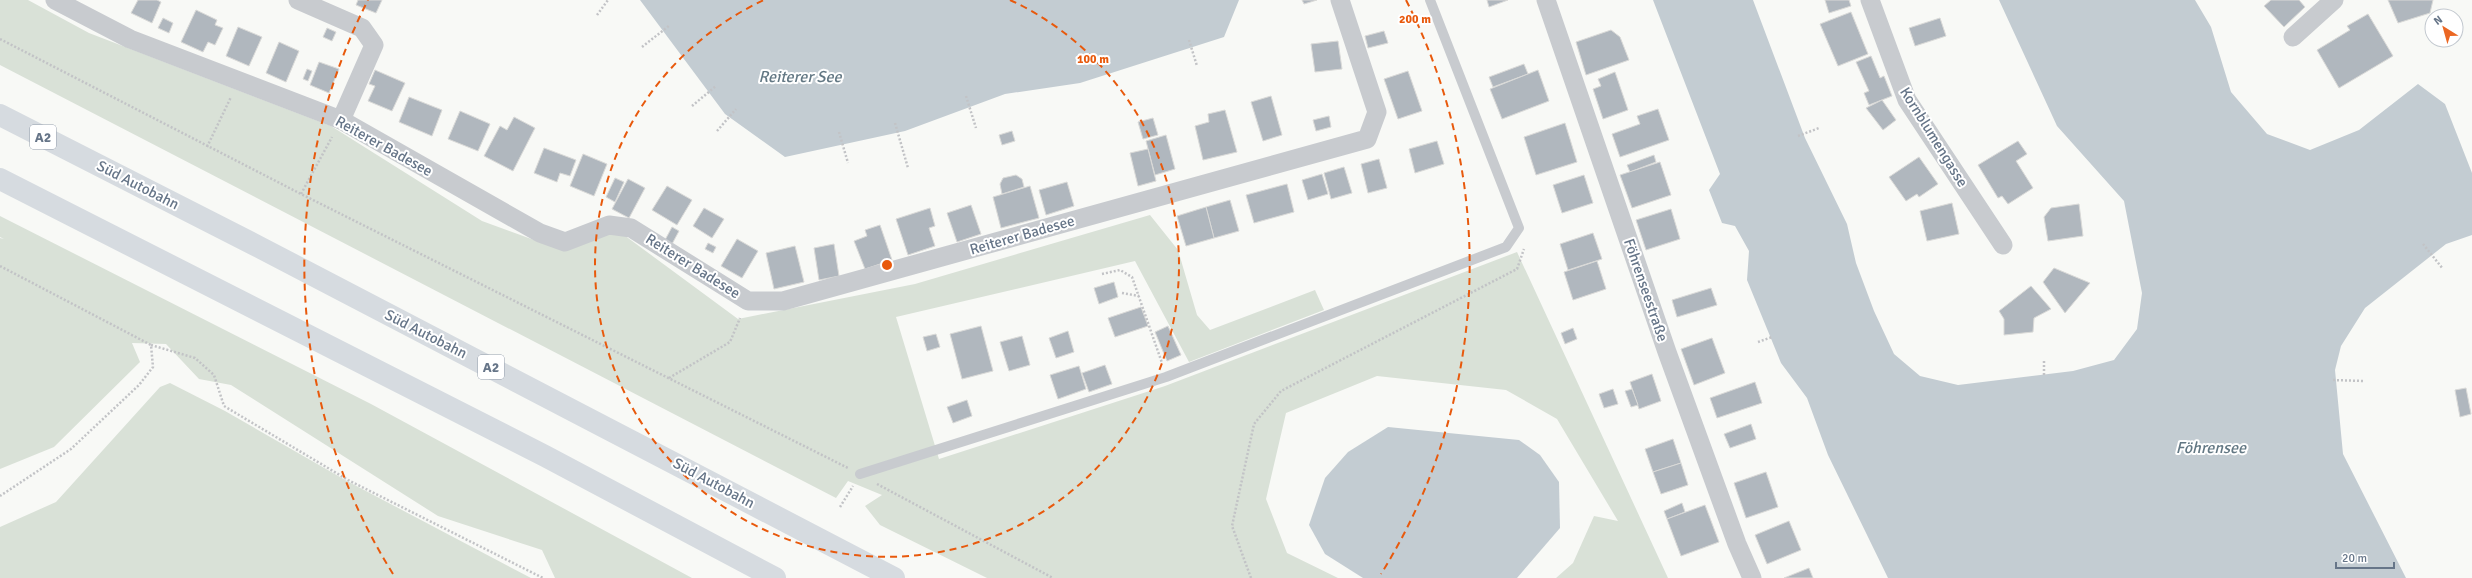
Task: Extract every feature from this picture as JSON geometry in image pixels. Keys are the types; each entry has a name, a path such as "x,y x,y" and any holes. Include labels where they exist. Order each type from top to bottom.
{"highway":[{"name":"Süd Autobahn","path":"0,115 266,250 894,578"},
{"path":"0,178 538,452 775,578"}],"street":[{"name":"Reiterer Badesee","path":"55,0 130,39 341,120 540,233 565,242 609,225 631,228 748,301 783,301 1367,139 1377,112 1340,0"},
{"path":"298,0 362,28 374,45 341,120"},
{"name":"Föhrenseestraße","path":"1546,0 1667,352 1737,544 1752,578"},
{"name":"Kornblumengasse","path":"1870,0 1907,100 2003,245"},
{"path":"2293,37 2334,0"}],"lane":[{"path":"860,474 1166,377 1268,336 1506,247 1519,228 1430,0"}],"path":[{"path":"597,15 608,0"},
{"path":"642,47 670,25"},
{"path":"0,39 207,147 860,474 1053,578"},
{"path":"1189,40 1197,66"},
{"path":"207,147 238,80"},
{"path":"692,106 716,86"},
{"path":"966,96 976,128"},
{"path":"717,131 736,109"},
{"path":"301,194 341,120"},
{"path":"895,123 908,168"},
{"path":"1798,136 1819,128"},
{"path":"839,132 848,163"},
{"path":"1251,578 1232,526 1254,424 1281,391 1517,269 1527,242 1519,228"},
{"path":"2424,244 2444,269"},
{"path":"0,266 151,345 195,358 214,375 224,406 348,480 543,578"},
{"path":"1102,274 1120,270 1132,277 1140,296 1166,377"},
{"path":"1122,293 1140,296"},
{"path":"668,379 730,342 748,301"},
{"path":"1758,342 1772,337"},
{"path":"0,496 71,450 139,385 152,367 151,345"},
{"path":"2044,361 2044,377"},
{"path":"2333,380 2362,381"},
{"path":"840,508 860,474"}],"shaded area":[{"path":"0,0 28,0 89,33 331,126 482,221 559,249 606,231 624,235 738,319 915,284 1150,215 1178,250 1197,315 1210,330 1315,290 1324,310 1189,362 1135,261 896,317 939,459 1165,386 1517,252 1668,578 1556,578 1573,563 1594,516 1618,521 1557,419 1506,390 1377,376 1286,413 1266,499 1287,553 1338,578 987,578 880,525 865,506 882,495 848,481 836,498 0,65"},
{"path":"0,216 371,404 692,578 555,578 542,550 438,516 231,385 199,379 166,344 132,343 140,362 54,447 0,469 0,238 4,239 0,237"},
{"path":"170,383 225,411 347,481 531,578 0,578 0,527 56,502 160,387"}],"water":[{"name":"Reiterer See","path":"640,0 1239,0 1224,37 1080,83 1005,94 905,131 785,157 725,114"},
{"name":"Föhrensee","path":"1653,0 1753,0 1805,138 1847,224 1856,263 1874,311 1894,354 1920,376 1958,385 2073,371 2114,360 2137,329 2142,293 2124,201 2057,126 1999,0 2195,0 2211,27 2231,92 2267,134 2310,150 2359,130 2418,84 2445,104 2472,173 2472,235 2446,244 2365,308 2341,346 2335,370 2343,454 2406,578 1888,578 1828,455 1807,398 1781,363 1747,280 1749,251 1735,226 1722,223 1709,190 1720,174"},
{"path":"1388,427 1519,440 1540,455 1559,482 1560,528 1517,578 1363,578 1325,554 1309,525 1325,478 1348,452"}],"building":[{"path":"138,0 157,0 161,2 152,23 131,13"},
{"path":"358,0 382,0 376,13 356,5"},
{"path":"1302,0 1317,0 1304,4"},
{"path":"1487,0 1508,0 1489,7"},
{"path":"1825,0 1849,0 1851,6 1829,13"},
{"path":"2271,0 2299,0 2305,7 2284,27 2264,6"},
{"path":"2388,0 2433,0 2431,8 2424,8 2424,15 2398,23"},
{"path":"196,10 217,20 215,25 223,28 215,45 208,42 203,52 181,42"},
{"path":"1851,12 1868,54 1838,66 1820,24"},
{"path":"2368,14 2393,56 2339,88 2317,50 2350,30 2347,26"},
{"path":"163,18 173,23 169,33 158,28"},
{"path":"1940,18 1946,36 1915,46 1909,28"},
{"path":"238,27 262,37 249,66 226,56"},
{"path":"327,28 336,32 332,41 323,37"},
{"path":"1611,30 1620,37 1629,60 1586,75 1576,42"},
{"path":"1384,31 1388,43 1368,48 1365,36"},
{"path":"1338,41 1342,69 1315,72 1311,44"},
{"path":"279,42 299,51 286,82 266,73"},
{"path":"1871,56 1880,78 1884,76 1892,96 1869,105 1864,93 1869,91 1856,62"},
{"path":"319,62 339,69 329,93 310,85"},
{"path":"1524,64 1528,74 1493,87 1489,77"},
{"path":"307,69 312,71 308,81 303,79"},
{"path":"375,70 405,83 392,111 368,101 375,86 369,84"},
{"path":"1538,70 1549,101 1502,119 1490,89"},
{"path":"1408,71 1422,111 1398,119 1384,79"},
{"path":"1615,72 1628,110 1603,119 1593,89 1601,86 1598,79"},
{"path":"1271,96 1282,135 1263,141 1251,102"},
{"path":"409,97 442,110 432,136 399,122"},
{"path":"1882,100 1896,120 1883,130 1866,108"},
{"path":"1658,109 1669,140 1620,157 1612,134 1640,124 1637,116"},
{"path":"1225,110 1237,152 1203,160 1195,126 1209,122 1208,114"},
{"path":"460,111 490,124 478,151 448,139"},
{"path":"1329,116 1331,127 1316,131 1313,120"},
{"path":"514,117 535,128 513,171 484,156 500,126 507,130"},
{"path":"1153,118 1158,135 1143,139 1138,122"},
{"path":"1565,123 1577,162 1536,175 1524,137"},
{"path":"1012,131 1015,141 1002,145 999,135"},
{"path":"1166,135 1175,169 1155,175 1146,141"},
{"path":"1437,141 1444,164 1415,173 1409,149"},
{"path":"2018,141 2027,154 2016,161 2033,188 2008,204 2002,196 1998,198 1978,165"},
{"path":"544,148 576,160 570,176 560,173 557,182 534,173"},
{"path":"1148,149 1156,181 1138,186 1130,153"},
{"path":"583,154 607,164 594,196 570,186"},
{"path":"1654,155 1656,162 1630,172 1627,165"},
{"path":"1919,157 1938,184 1919,197 1917,194 1906,201 1889,177"},
{"path":"1379,159 1387,188 1368,193 1361,164"},
{"path":"1660,162 1671,195 1632,208 1620,175"},
{"path":"1344,167 1352,193 1331,199 1324,173"},
{"path":"1322,174 1328,194 1308,200 1302,180"},
{"path":"1016,175 1022,179 1024,187 1002,194 1000,184 1003,178"},
{"path":"1584,175 1593,203 1562,213 1553,185"},
{"path":"615,178 624,182 615,202 606,197"},
{"path":"628,179 645,188 629,218 612,209"},
{"path":"1067,182 1074,206 1046,215 1039,190"},
{"path":"1287,184 1294,212 1254,223 1246,195"},
{"path":"667,186 692,200 677,225 652,210"},
{"path":"1030,186 1039,218 1001,228 993,197"},
{"path":"1230,200 1239,231 1214,238 1206,207"},
{"path":"1952,203 1959,234 1927,241 1920,211"},
{"path":"2079,204 2083,236 2048,241 2044,217 2051,208"},
{"path":"971,205 981,234 957,242 947,213"},
{"path":"1206,207 1214,238 1186,246 1177,216"},
{"path":"704,208 724,219 712,238 693,226"},
{"path":"930,208 935,226 929,228 935,246 908,255 896,219"},
{"path":"1671,209 1680,239 1646,250 1636,220"},
{"path":"880,225 892,260 865,269 854,241 867,236 865,230"},
{"path":"672,227 679,231 672,244 665,240"},
{"path":"1593,233 1602,259 1568,270 1560,244"},
{"path":"737,239 758,251 742,278 721,266"},
{"path":"708,243 716,247 713,253 705,249"},
{"path":"834,244 839,276 819,280 814,248"},
{"path":"795,246 804,282 774,289 766,253"},
{"path":"1597,261 1606,289 1573,300 1564,272"},
{"path":"2054,268 2090,283 2065,313 2043,282"},
{"path":"1114,282 1118,297 1099,304 1094,288"},
{"path":"2031,286 2051,309 2034,318 2033,332 2004,335 2004,319 1999,311"},
{"path":"1711,288 1717,305 1677,317 1672,300"},
{"path":"1141,307 1148,326 1115,337 1108,318"},
{"path":"981,326 993,371 962,379 950,334"},
{"path":"1168,326 1181,355 1167,361 1155,332"},
{"path":"1573,328 1577,339 1565,344 1561,333"},
{"path":"1068,331 1074,352 1056,358 1049,338"},
{"path":"936,334 940,347 927,351 923,337"},
{"path":"1022,336 1030,365 1009,371 1000,342"},
{"path":"1712,338 1725,373 1694,385 1681,349"},
{"path":"1105,365 1112,384 1089,392 1082,373"},
{"path":"1079,366 1086,389 1058,399 1050,375"},
{"path":"1652,374 1661,401 1639,409 1630,382"},
{"path":"1755,382 1762,403 1717,418 1710,398"},
{"path":"2466,388 2471,414 2460,417 2455,390"},
{"path":"1613,389 1618,404 1604,408 1599,394"},
{"path":"1632,389 1638,405 1631,407 1625,391"},
{"path":"967,400 972,416 953,423 947,407"},
{"path":"1751,424 1756,439 1730,448 1724,434"},
{"path":"1673,439 1681,463 1653,472 1645,449"},
{"path":"1681,463 1688,485 1661,494 1653,472"},
{"path":"1766,472 1778,507 1746,518 1734,483"},
{"path":"1682,503 1685,512 1667,519 1664,511"},
{"path":"1705,505 1719,542 1681,556 1667,519"},
{"path":"1789,521 1801,550 1767,564 1755,535"},
{"path":"1809,568 1813,578 1784,578"}]}
